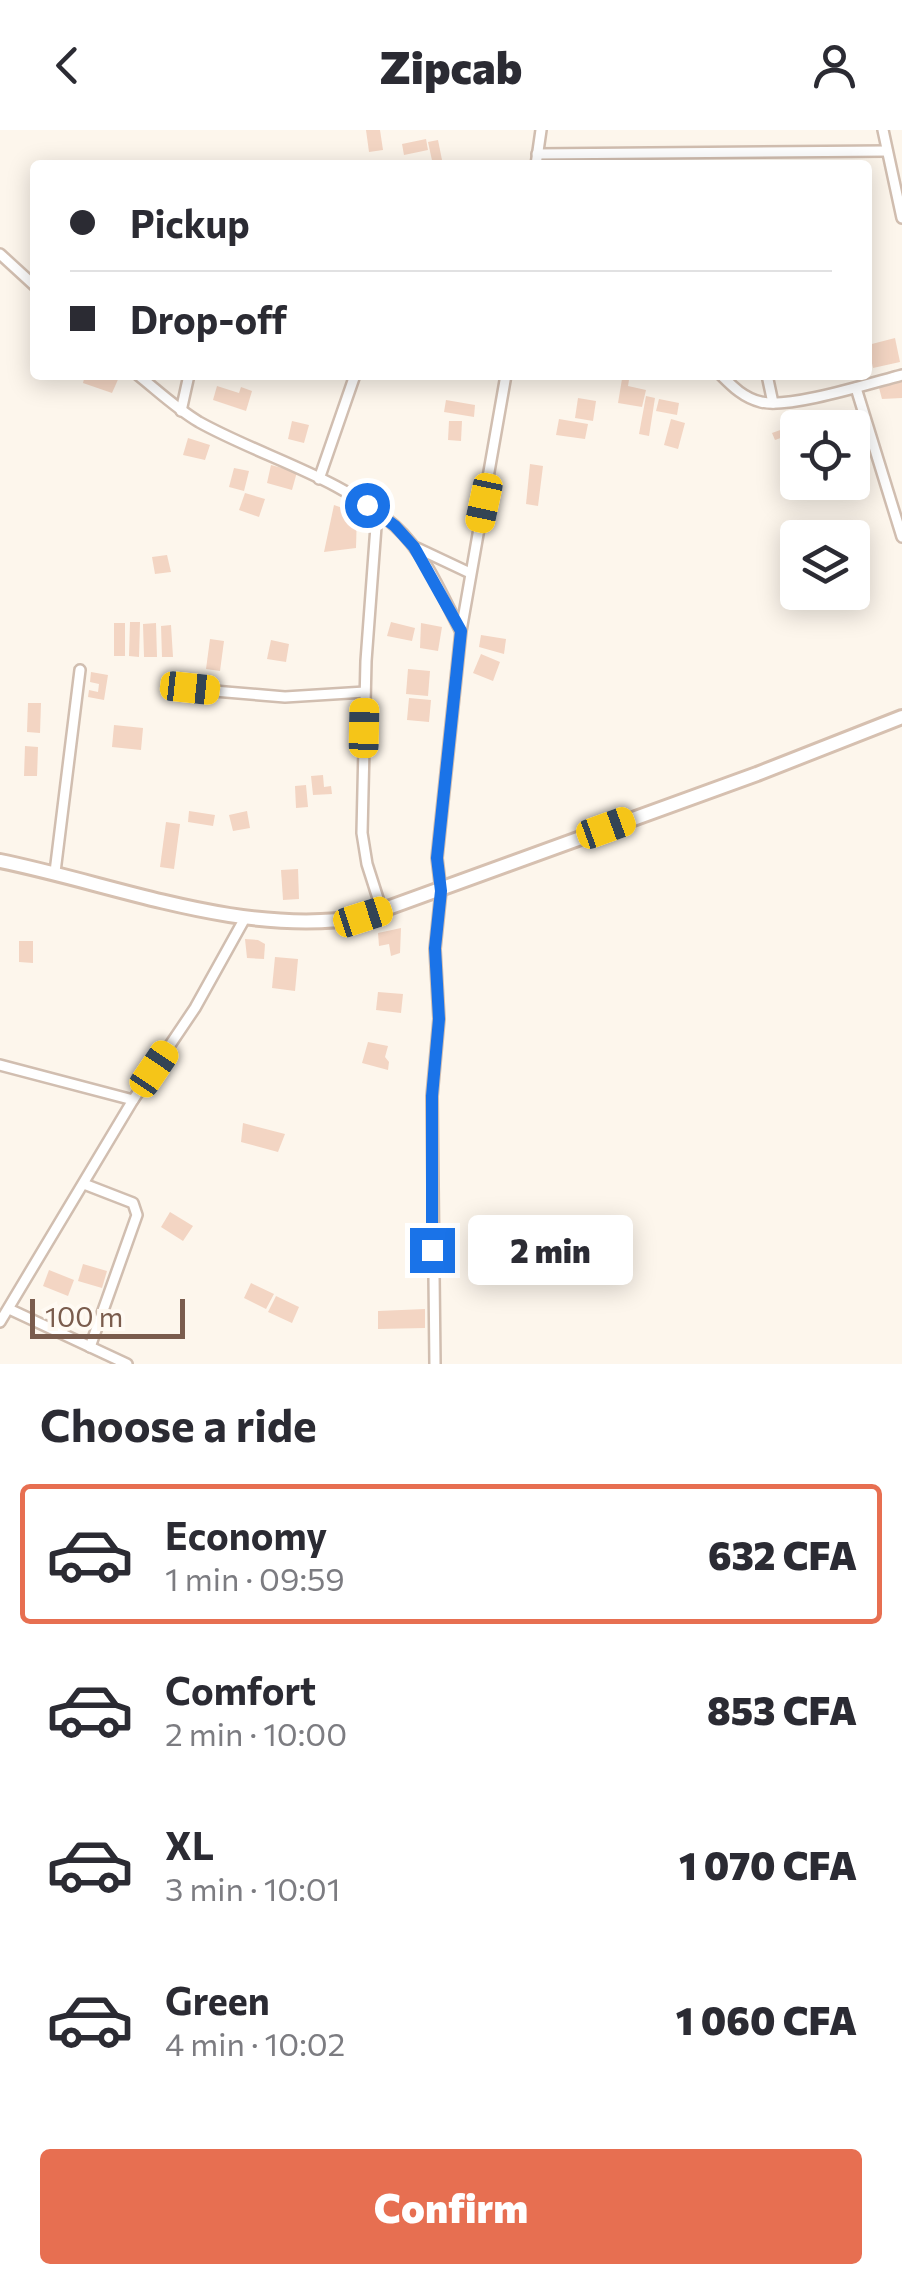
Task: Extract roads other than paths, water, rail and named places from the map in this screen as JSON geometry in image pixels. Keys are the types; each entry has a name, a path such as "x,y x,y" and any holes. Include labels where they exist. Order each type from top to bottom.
{"main road":[{"path":"0,861 245,918 308,923 363,917 902,716"}],"street":[{"path":"541,130 537,160 719,150 887,151"},
{"path":"882,130 902,218"},
{"path":"719,150 721,160"},
{"path":"0,254 30,281"},
{"path":"728,380 749,398 773,403 856,388 902,374"},
{"path":"144,380 181,411 319,480 376,512 414,547 470,573"},
{"path":"181,411 188,380"},
{"path":"319,480 353,380"},
{"path":"434,1364 432,1096 439,1019 435,948 441,891 437,858 461,631 505,380"},
{"path":"768,380 773,403"},
{"path":"856,388 902,536"},
{"path":"376,512 365,692 362,841 382,911"},
{"path":"414,547 461,631"},
{"path":"55,872 80,670"},
{"path":"190,688 285,697 365,692"},
{"path":"0,1322 134,1100 195,1008 245,918"},
{"path":"0,1065 134,1100"},
{"path":"84,1184 133,1203 137,1215 90,1347"},
{"path":"9,1309 127,1364"}]}
